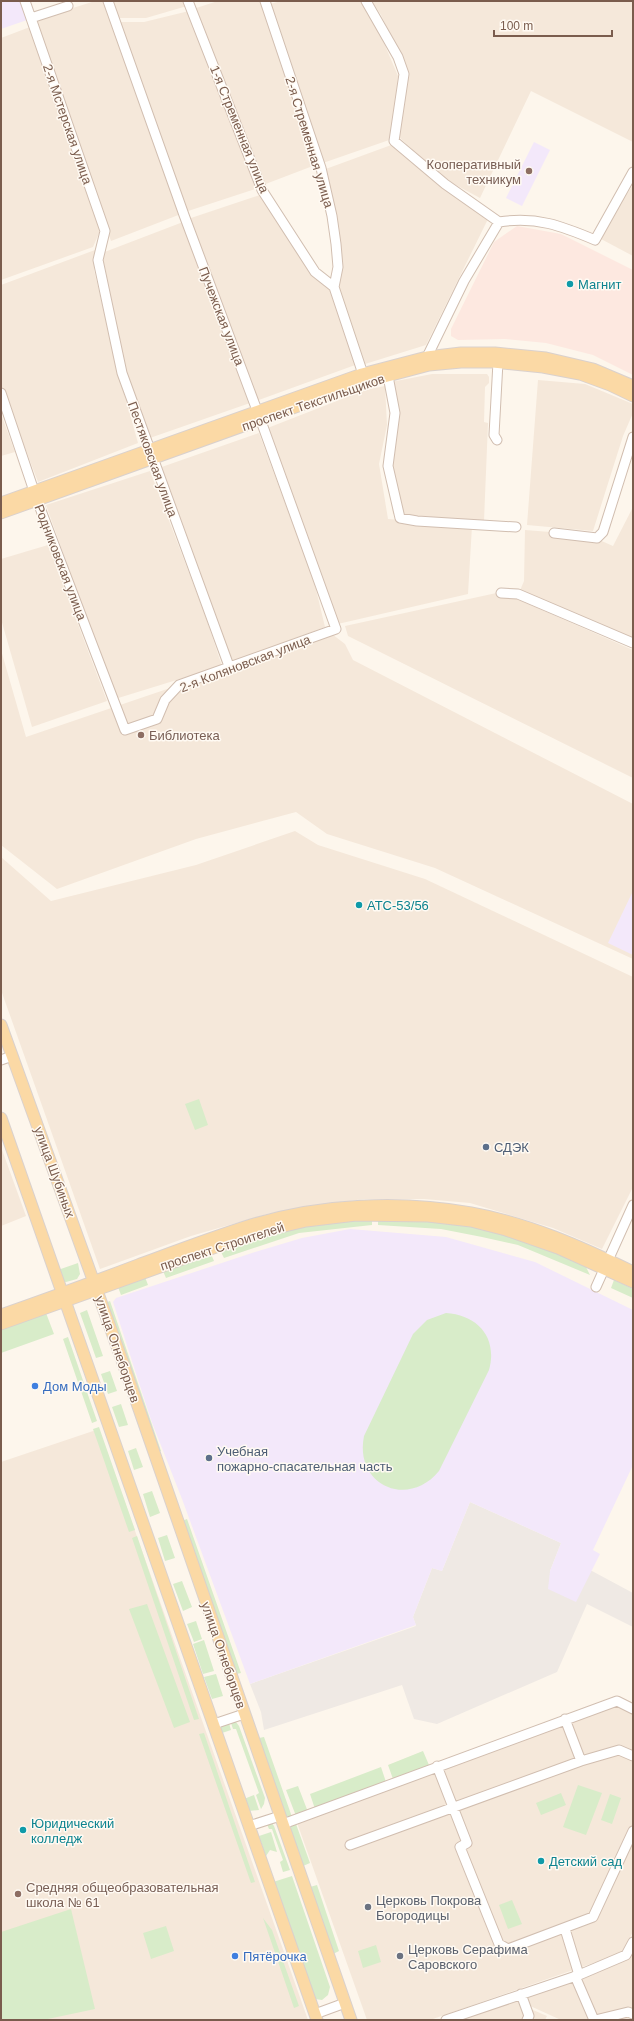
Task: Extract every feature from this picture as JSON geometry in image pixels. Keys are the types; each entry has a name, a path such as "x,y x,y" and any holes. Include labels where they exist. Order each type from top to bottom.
{"main road":[{"name":"проспект Текстильщиков","path":"1,513 36,496 364,378 461,353 495,353 546,358 593,369 633,386"},
{"name":"проспект Текстильщиков","path":"364,378 388,376 428,361 498,362 544,367 580,374 610,385 633,396"},
{"name":"проспект Текстильщиков","path":"1,503 36,496"},
{"name":"улица Шубиных","path":"1,1025 95,1285"},
{"path":"1,1118 65,1296 316,2017"},
{"name":"проспект Строителей","path":"1,1324 65,1296 95,1285 255,1233 306,1221 356,1215 402,1214 471,1221 506,1230 633,1272"},
{"name":"проспект Строителей","path":"606,1264 633,1282"},
{"name":"улица Огнеборцев","path":"95,1285 351,2020"},
{"name":"проспект Строителей","path":"1,1315 65,1296"}],"street":[{"name":"2-я Мстерская улица","path":"25,1 105,231 100,248"},
{"name":"Пучежская улица","path":"108,1 184,215 336,629"},
{"name":"1-я Стременная улица","path":"188,1 262,190 315,272 334,287"},
{"name":"2-я Стременная улица","path":"264,1 321,168 332,216 336,244 338,267 334,287"},
{"path":"366,1 398,57 404,74 394,141 445,184 500,222 518,219 535,220 566,228 596,240 633,172"},
{"path":"31,18 68,6"},
{"path":"428,361 464,281 500,222"},
{"name":"Пестяковская улица","path":"100,248 98,260 100,273 122,373 230,666"},
{"path":"334,287 364,378"},
{"path":"496,440 494,436 498,362"},
{"path":"388,376 395,413 388,466 400,518 417,521 516,527"},
{"name":"Родниковская улица","path":"1,393 36,496 124,730"},
{"path":"554,533 597,538 602,532 633,437"},
{"path":"501,593 518,594 633,644"},
{"name":"2-я Коляновская улица","path":"124,730 157,719 165,700 179,685 336,629"},
{"path":"1,1060 12,1056"},
{"path":"596,1287 633,1205"},
{"path":"249,1826 281,1820 617,1701 633,1709"},
{"path":"214,1724 244,1714"},
{"path":"565,1719 581,1762"},
{"path":"350,1845 581,1762 619,1750 633,1756"},
{"path":"437,1766 467,1843 460,1847 498,1944 508,1949 565,1929 593,1917 633,1831"},
{"path":"565,1929 577,1976 594,2020 628,2012 633,2014"},
{"path":"446,2020 577,1976 626,1955 633,1941"},
{"path":"521,1994 529,2016 527,2020"},
{"path":"316,2017 345,2003"}],"shaded area":[{"path":"1,1 21,1 27,20 1,29"},
{"path":"95,1 105,1 181,214 111,241 35,20"},
{"path":"112,1 185,1 187,6 146,18 118,18"},
{"path":"218,1 262,1 318,164 263,185 193,9"},
{"path":"281,1 361,1 381,36 398,76 392,139 320,164 270,4"},
{"path":"372,1 633,1 633,142 531,91 480,198 454,184 432,168 399,137 407,69 381,15"},
{"path":"189,11 258,188 185,212 118,22 144,22"},
{"path":"30,27 100,231 93,247 1,280 1,38"},
{"name":"Кооперативный техникум","path":"534,142 550,150 522,206 506,198"},
{"path":"394,144 488,219 426,345 365,364 337,288 323,170"},
{"path":"633,185 633,256 601,239 614,213"},
{"path":"260,195 314,277 331,290 358,364 256,401 188,219"},
{"path":"183,222 250,403 147,439 125,368 102,253"},
{"path":"517,226 561,234 633,270 633,375 593,355 546,343 505,339 458,340 451,336 451,329 494,242"},
{"path":"95,250 94,270 118,371 138,443 38,482 1,385 1,285"},
{"path":"432,374 487,374 489,377 489,383 485,387 484,422 488,423 484,521 393,514 386,465 393,427 391,382"},
{"path":"538,380 585,384 633,404 633,413 623,436 593,531 527,525"},
{"path":"385,386 387,425 379,464 388,519 472,526 468,594 329,626 320,580 265,429 365,390"},
{"path":"1,414 15,452 1,456"},
{"path":"259,433 314,581 325,627 227,664 156,469"},
{"path":"150,471 204,612 222,666 115,699 46,505"},
{"path":"633,507 633,640 519,593 524,581 525,530 588,535 613,546"},
{"path":"48,545 107,701 32,727 1,619 1,559"},
{"path":"501,592 633,650 633,778 348,636 345,626"},
{"path":"328,631 345,644 353,660 633,804 633,959 435,868 327,834 296,812 196,839 57,889 1,845 1,650 26,737 223,670"},
{"path":"295,831 318,845 425,879 633,977 633,1187 602,1249 553,1228 470,1203 424,1199 364,1199 303,1207 267,1214 191,1236 100,1269 1,990 1,857 51,901 196,865"},
{"path":"633,891 633,955 608,943"},
{"path":"1,1147 26,1216 1,1226"},
{"path":"350,1229 446,1237 535,1262 633,1310 633,1465 593,1550 600,1554 576,1602 548,1589 550,1571 561,1543 470,1502 442,1571 432,1568 413,1617 416,1625 250,1684 182,1499 151,1420 113,1302 116,1298 255,1252 302,1238"},
{"path":"99,1429 308,2020 1,2020 1,1462"},
{"path":"470,1502 561,1543 550,1571 592,1571 633,1593 633,1627 587,1604 557,1672 437,1724 414,1719 402,1685 264,1730 261,1712 250,1684 416,1626 413,1617 432,1568 442,1571"},
{"path":"615,1699 633,1708 633,1931 626,1947 619,1954 430,2020 367,2020 295,1817"},
{"path":"633,1943 633,2020 561,2020 528,2005 524,1994 626,1956"},
{"path":"519,1997 526,2007 547,2016 545,2020 456,2020"}],"green space":[{"path":"199,1099 208,1125 195,1130 185,1104"},
{"path":"378,1218 442,1222 494,1231 535,1244 573,1261 586,1267 590,1275 518,1245 441,1229 378,1225"},
{"path":"372,1219 372,1225 299,1233 224,1258 221,1252 294,1228"},
{"path":"211,1254 214,1261 166,1278 163,1271"},
{"path":"78,1263 80,1274 77,1279 66,1282 60,1281 55,1271"},
{"path":"145,1277 148,1285 121,1295 118,1287"},
{"path":"614,1280 633,1289 633,1298 611,1288"},
{"path":"110,1301 161,1451 155,1452 105,1303"},
{"path":"87,1310 103,1356 96,1358 80,1313"},
{"path":"46,1313 54,1334 1,1353 1,1329"},
{"path":"446,1313 467,1318 476,1323 483,1330 488,1338 491,1348 489,1370 439,1471 426,1482 413,1488 399,1490 386,1486 375,1479 367,1467 363,1453 364,1436 413,1334 427,1320"},
{"path":"68,1337 97,1421 92,1423 63,1339"},
{"path":"110,1371 117,1391 108,1394 101,1374"},
{"path":"121,1404 128,1425 119,1427 112,1407"},
{"path":"99,1427 135,1530 129,1532 93,1429"},
{"path":"136,1448 143,1467 134,1470 128,1451"},
{"path":"152,1491 160,1513 150,1517 143,1494"},
{"path":"187,1519 241,1673 236,1674 182,1521"},
{"path":"167,1535 175,1558 165,1561 158,1538"},
{"path":"137,1536 199,1719 194,1720 132,1538"},
{"path":"182,1581 192,1607 183,1611 173,1584"},
{"path":"147,1604 190,1722 174,1728 129,1609"},
{"path":"196,1621 202,1639 194,1642 187,1624"},
{"path":"204,1640 214,1671 203,1674 193,1644"},
{"path":"216,1674 223,1696 212,1699 204,1677"},
{"path":"228,1720 231,1730 222,1733 244,1799 254,1795 259,1810 248,1811 218,1725"},
{"path":"230,1720 236,1722 239,1726 265,1798 261,1809 256,1795 259,1793 236,1729 233,1729"},
{"path":"204,1733 255,1882 251,1883 199,1734"},
{"path":"264,1737 292,1817 287,1819 259,1738"},
{"path":"423,1751 429,1765 393,1779 388,1765"},
{"path":"381,1767 386,1782 315,1809 310,1794"},
{"path":"578,1785 602,1793 586,1835 563,1827"},
{"path":"298,1786 308,1812 296,1816 286,1790"},
{"path":"561,1793 566,1805 541,1815 536,1803"},
{"path":"610,1794 621,1798 612,1824 601,1820"},
{"path":"266,1822 271,1822 274,1826 290,1870 283,1872 280,1862 283,1860 272,1829 269,1829"},
{"path":"296,1824 310,1863 303,1866 289,1826"},
{"path":"271,1832 277,1852 270,1850 266,1856 259,1836"},
{"path":"292,1876 330,1987 328,1995 322,2000 315,1999 270,1883"},
{"path":"317,1885 339,1951 333,1954 310,1887"},
{"path":"512,1900 522,1924 508,1929 499,1905"},
{"path":"71,1909 95,2009 43,2020 1,2020 1,1932"},
{"path":"263,1918 272,1930 299,2006 294,2008"},
{"path":"166,1926 174,1951 151,1959 143,1933"},
{"path":"376,1945 381,1962 363,1968 358,1951"}],"place":[{"name":"Кооперативный техникум","path":"529,171"},
{"name":"Магнит","path":"570,284"},
{"name":"Библиотека","path":"141,735"},
{"name":"АТС-53/56","path":"359,905"},
{"name":"СДЭК","path":"486,1147"},
{"name":"Дом Моды","path":"35,1386"},
{"name":"Учебная пожарно-спасательная часть","path":"209,1458"},
{"name":"Юридический колледж","path":"23,1830"},
{"name":"Детский сад","path":"541,1861"},
{"name":"Средняя общеобразовательная школа № 61","path":"18,1894"},
{"name":"Церковь Покрова Богородицы","path":"368,1907"},
{"name":"Пятёрочка","path":"235,1956"},
{"name":"Церковь Серафима Саровского","path":"400,1956"}]}
